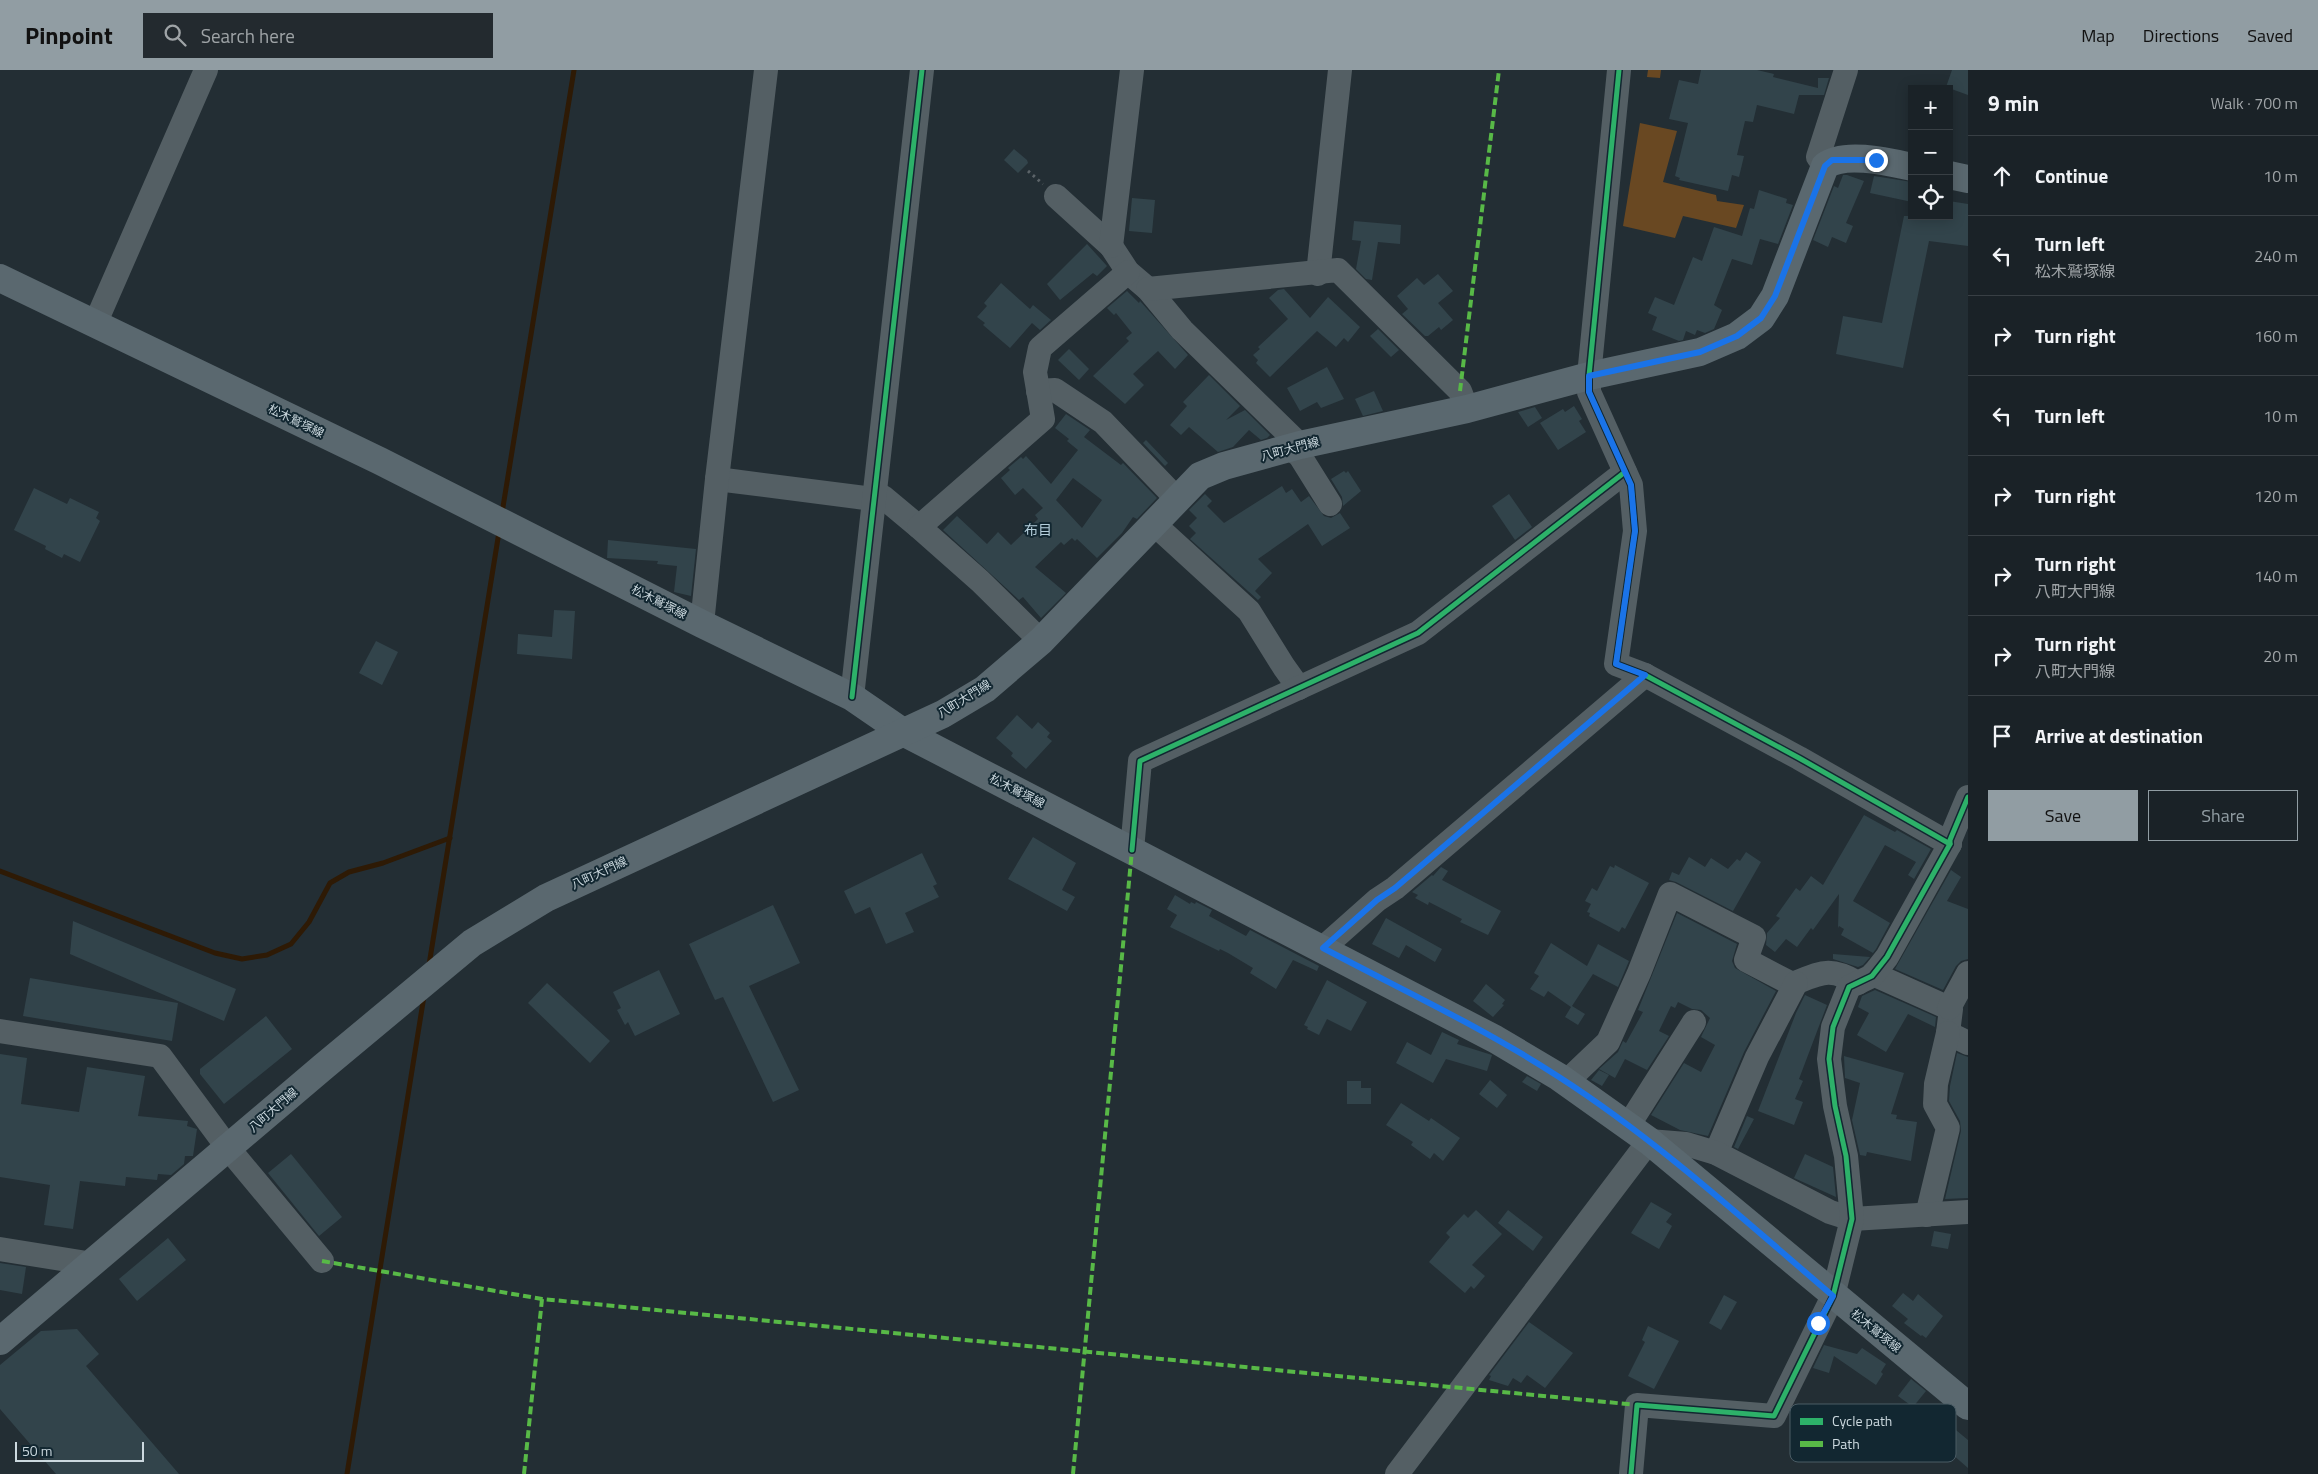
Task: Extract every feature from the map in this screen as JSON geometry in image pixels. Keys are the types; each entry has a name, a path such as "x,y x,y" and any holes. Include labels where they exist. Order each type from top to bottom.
{"main road":[{"path":"1825,166 1832,160 1876,160 1908,166"},
{"name":"八町大門線","path":"0,1341 397,1004 472,943 546,898 943,714 985,689 1041,641 1200,476 1224,466 1295,446 1467,409 1589,376 1700,352 1737,336 1761,318 1775,296 1825,166"},
{"path":"1953,176 1968,179"},
{"name":"松木鷲塚線","path":"0,278 380,461 702,624 852,697 903,732 1323,948 1495,1039 1566,1082 1639,1133 1833,1296 1968,1406"}],"street":[{"path":"95,324 206,70"},
{"path":"702,624 717,479 766,70"},
{"path":"852,697 922,70"},
{"path":"1111,246 1132,70"},
{"path":"1318,274 1340,70"},
{"path":"1618,70 1589,376 1589,392 1631,485 1635,531 1616,664 1645,675 1956,844"},
{"path":"1825,166 1818,157 1846,70"},
{"path":"1056,196 1111,246 1128,272 1148,289 1182,330 1295,446 1330,504"},
{"path":"1148,289 1318,274 1338,270 1460,391 1467,409"},
{"path":"919,527 1043,419 1035,372 1040,348 1128,272"},
{"path":"1038,391 1055,390 1103,422 1177,499"},
{"path":"1132,850 1140,761 1418,633 1626,472"},
{"path":"717,479 874,498 883,497 980,581 1041,641"},
{"path":"1154,524 1249,611 1284,668 1299,688"},
{"path":"1323,948 1377,900 1395,888 1645,675"},
{"path":"1630,1474 1637,1405 1774,1416 1833,1296 1852,1219 1846,1156 1835,1106 1830,1059 1833,1027 1849,987 1866,979 1887,958 1956,844 1968,797"},
{"path":"1566,1082 1608,1042 1640,973 1670,894 1754,937 1746,960 1792,984 1823,972 1866,979 1951,1009 1958,1038 1936,1084 1935,1104 1948,1128 1927,1215"},
{"path":"1949,1008 1968,973"},
{"path":"1716,1153 1757,1057 1796,983"},
{"path":"1397,1474 1639,1133 1694,1022"},
{"path":"0,1031 160,1056 228,1148 322,1261"},
{"path":"1639,1133 1716,1153 1830,1212 1852,1219 1968,1212"},
{"path":"0,1249 93,1264"}],"shaded area":[{"path":"1648,70 1661,70 1660,78 1647,77"},
{"path":"1640,123 1677,131 1663,182 1716,195 1717,201 1744,205 1736,228 1683,216 1675,238 1623,226"}],"building":[{"path":"1701,70 1757,70 1774,74 1773,77 1818,88 1818,78 1829,78 1824,95 1799,95 1794,114 1757,105 1753,122 1745,121 1737,155 1744,156 1739,177 1732,175 1728,191 1679,180 1680,178 1675,176 1688,123 1669,119 1679,80 1698,84"},
{"path":"1952,70 1968,70 1968,95 1953,90 1953,85 1947,85"},
{"path":"1014,149 1028,163 1018,173 1004,160"},
{"path":"1843,175 1864,181 1846,223 1853,226 1846,243 1832,237 1828,247 1813,240 1834,186 1838,188"},
{"path":"1874,176 1908,181 1908,201 1870,193"},
{"path":"1759,190 1787,199 1786,203 1793,205 1778,244 1760,239 1752,265 1732,259 1714,305 1722,310 1714,329 1705,333 1697,330 1695,335 1686,331 1683,340 1679,341 1652,330 1657,317 1648,313 1655,297 1674,305 1693,257 1702,261 1714,227 1742,236 1750,208 1754,209"},
{"path":"1132,198 1155,200 1152,233 1129,231"},
{"path":"1953,202 1968,204 1968,246 1929,241 1903,368 1836,354 1843,316 1882,323 1904,216 1908,216 1908,220 1953,220"},
{"path":"1354,221 1401,225 1400,244 1378,242 1372,280 1366,279 1356,269 1361,241 1352,240"},
{"path":"1087,244 1107,266 1097,276 1093,273 1060,300 1047,284"},
{"path":"1438,274 1453,291 1438,303 1453,320 1441,330 1439,327 1428,336 1425,336 1402,314 1408,309 1397,296 1417,278 1424,285"},
{"path":"1001,283 1030,309 1033,305 1051,320 1040,330 1032,323 1010,348 983,325 985,323 977,317 987,306 984,303"},
{"path":"1284,289 1310,318 1328,297 1360,327 1348,342 1344,338 1336,347 1317,331 1270,377 1256,363 1258,360 1253,355 1260,349 1258,347 1288,319 1269,298 1278,290"},
{"path":"1127,291 1139,303 1140,301 1188,355 1175,369 1158,351 1133,374 1144,385 1125,404 1093,376 1129,341 1126,338 1132,333 1116,313 1114,315 1107,308"},
{"path":"1378,329 1399,350 1391,357 1370,336"},
{"path":"1069,349 1089,369 1079,380 1058,360"},
{"path":"1327,367 1344,399 1321,408 1317,402 1300,411 1287,388"},
{"path":"1209,375 1240,406 1226,420 1245,410 1270,435 1267,438 1261,440 1249,430 1233,447 1218,452 1189,427 1181,435 1170,425 1187,406 1183,402"},
{"path":"1374,391 1383,411 1363,416 1355,399"},
{"path":"1574,406 1582,419 1579,421 1586,432 1558,450 1540,423 1563,409 1565,412"},
{"path":"1535,407 1542,418 1528,427 1518,412"},
{"path":"1066,414 1090,430 1084,437 1121,465 1123,463 1157,498 1137,519 1133,517 1122,533 1097,558 1077,539 1075,541 1072,538 1064,545 1061,542 1035,567 1066,593 1041,618 1023,597 1019,600 943,530 957,516 987,544 998,532 1011,545 1038,519 1035,515 1043,508 1023,488 1015,495 1001,478 1010,470 1008,468 1021,457 1023,459 1026,456 1051,484 1078,450 1067,441 1069,439 1055,428","holes":["1073,478 1102,500 1082,528 1056,500"]},
{"path":"1146,440 1168,463 1165,466 1143,443"},
{"path":"1344,471 1346,473 1348,471 1361,491 1343,506 1342,497 1331,479"},
{"path":"1282,486 1286,493 1292,489 1301,502 1309,496 1324,516 1331,518 1340,513 1350,528 1322,546 1308,524 1258,559 1272,573 1255,591 1261,597 1258,600 1190,539 1196,533 1189,526 1197,518 1189,510 1205,494 1212,501 1207,506 1224,523"},
{"path":"34,488 67,504 70,498 99,512 96,518 100,521 80,562 64,554 62,558 45,549 46,546 14,530"},
{"path":"1509,494 1532,527 1515,540 1492,506"},
{"path":"608,540 696,549 691,596 674,592 677,566 657,564 658,561 607,558"},
{"path":"554,610 575,611 572,659 517,654 518,634 552,637"},
{"path":"376,641 398,652 382,685 359,673"},
{"path":"1017,715 1032,729 1038,722 1050,733 1047,737 1052,741 1026,769 1011,756 1013,753 996,738"},
{"path":"1864,815 1895,832 1897,830 1931,849 1914,879 1908,875 1916,862 1885,845 1853,901 1890,923 1876,949 1873,953 1841,935 1844,929 1839,926 1838,928 1839,894 1813,930 1811,928 1797,947 1786,939 1775,952 1766,945 1767,933 1780,918 1776,916 1796,888 1800,891 1811,876 1823,885"},
{"path":"1033,837 1076,863 1062,890 1075,897 1067,911 1008,879"},
{"path":"1746,852 1761,862 1733,911 1669,880 1672,872 1679,875 1689,857 1705,867 1711,858 1728,869 1737,859 1740,861"},
{"path":"922,853 937,884 933,886 939,897 905,913 914,932 886,944 870,907 855,914 844,891"},
{"path":"1615,865 1649,883 1625,929 1622,927 1619,932 1589,916 1590,913 1587,912 1591,904 1585,901 1592,888 1597,891 1610,866 1614,868"},
{"path":"1441,867 1448,871 1442,880 1501,911 1488,935 1460,922 1462,919 1429,902 1428,905 1415,898 1418,895 1412,892 1433,876"},
{"path":"1951,870 1961,877 1947,901 1968,909 1968,959 1961,961 1956,966 1943,990 1895,969"},
{"path":"1175,895 1190,904 1191,902 1195,904 1196,902 1212,910 1209,916 1246,936 1250,930 1319,966 1317,971 1293,960 1276,989 1250,973 1253,968 1228,953 1220,949 1219,951 1170,927 1177,915 1167,909"},
{"path":"773,905 800,963 749,986 799,1090 773,1102 723,997 715,1000 689,944"},
{"path":"1677,913 1737,944 1732,961 1735,968 1776,991 1744,1052 1708,1136 1680,1130 1651,1115 1684,1063 1701,1072 1715,1045 1701,1037 1710,1018 1701,1010 1692,1009 1678,1002 1675,1008 1671,1006 1659,1031 1669,1036 1647,1070 1625,1059 1615,1078 1599,1069 1618,1052 1623,1041 1626,1043 1643,1012 1638,1010"},
{"path":"1386,918 1442,949 1435,962 1406,945 1399,958 1372,944"},
{"path":"73,921 236,989 224,1021 70,954"},
{"path":"1551,943 1587,966 1598,944 1629,961 1618,987 1593,974 1572,1006 1585,1014 1578,1025 1565,1017 1571,1007 1548,991 1544,997 1530,989 1539,976 1534,973"},
{"path":"1833,954 1870,957 1863,965 1858,967 1833,959"},
{"path":"659,970 680,1014 635,1036 628,1022 625,1025 617,1010 621,1008 613,992"},
{"path":"30,978 178,1003 172,1041 23,1016"},
{"path":"1327,980 1367,1002 1351,1031 1327,1019 1319,1035 1307,1029 1308,1027 1304,1025"},
{"path":"547,983 610,1041 590,1063 528,1003"},
{"path":"1486,984 1505,1000 1502,1004 1504,1005 1493,1017 1473,1001"},
{"path":"1875,990 1936,1017 1935,1027 1908,1014 1886,1052 1857,1035 1869,1013 1858,1007 1862,996"},
{"path":"1805,995 1827,1005 1799,1079 1803,1081 1795,1099 1803,1102 1794,1125 1758,1111 1796,1013"},
{"path":"266,1016 292,1049 224,1104 200,1074 200,1069"},
{"path":"1442,1032 1459,1040 1457,1044 1492,1055 1487,1071 1446,1059 1433,1083 1396,1063 1407,1042 1431,1055"},
{"path":"1957,1053 1968,1057 1968,1198 1945,1199 1961,1131 1960,1121 1949,1101"},
{"path":"0,1054 27,1058 21,1104 79,1112 87,1067 145,1076 138,1116 188,1121 187,1126 197,1129 193,1156 185,1156 184,1164 171,1175 158,1174 157,1180 126,1177 125,1186 80,1181 73,1229 44,1225 50,1185 0,1177"},
{"path":"1844,1056 1904,1073 1891,1114 1897,1115 1896,1119 1917,1122 1911,1161 1867,1152 1866,1156 1860,1155 1852,1120 1860,1083 1845,1078"},
{"path":"1599,1070 1609,1075 1602,1086 1591,1080"},
{"path":"1527,1076 1541,1084 1537,1091 1522,1082"},
{"path":"1490,1080 1507,1095 1497,1108 1479,1094"},
{"path":"1347,1081 1361,1081 1361,1088 1371,1088 1371,1104 1347,1104"},
{"path":"1401,1103 1429,1121 1431,1118 1460,1138 1443,1161 1434,1153 1430,1159 1411,1145 1413,1142 1386,1125"},
{"path":"1747,1116 1754,1119 1738,1149 1734,1147"},
{"path":"291,1154 342,1217 319,1236 268,1173"},
{"path":"1805,1154 1833,1167 1836,1197 1794,1178"},
{"path":"1651,1202 1672,1214 1666,1222 1672,1226 1659,1249 1631,1233"},
{"path":"1476,1210 1502,1234 1472,1265 1485,1276 1474,1289 1471,1286 1465,1293 1429,1262 1450,1237 1446,1233 1464,1214 1468,1218"},
{"path":"1508,1210 1543,1237 1533,1251 1498,1223"},
{"path":"1934,1231 1951,1234 1948,1249 1931,1246"},
{"path":"168,1238 186,1260 137,1301 119,1279"},
{"path":"0,1263 26,1267 22,1294 0,1290"},
{"path":"1903,1293 1913,1301 1918,1294 1943,1316 1926,1338 1904,1323 1908,1319 1892,1306"},
{"path":"1724,1295 1737,1302 1721,1330 1709,1323"},
{"path":"1529,1322 1573,1353 1545,1388 1527,1375 1521,1383 1513,1378 1508,1386 1489,1380 1491,1376 1489,1375"},
{"path":"1648,1326 1679,1341 1654,1389 1628,1376 1645,1342 1642,1340"},
{"path":"77,1329 99,1354 86,1366 179,1474 56,1474 0,1409 0,1365 41,1331"},
{"path":"1824,1345 1857,1354 1862,1348 1886,1364 1881,1372 1883,1374 1876,1385 1834,1356 1829,1373 1813,1368"},
{"path":"1911,1379 1926,1391 1915,1404 1909,1404 1898,1396"},
{"path":"1956,1430 1968,1440 1968,1468 1956,1458"}],"waterway":[{"path":"502,513 574,70"},
{"path":"429,965 499,532"},
{"path":"0,871 215,953 242,959 267,955 291,944 309,922 330,883 349,872 383,863 450,838"},
{"path":"347,1474 424,996"}],"marked path":[{"path":"1460,391 1499,70"},
{"path":"1073,1474 1132,850"},
{"path":"322,1261 542,1299 1637,1405"},
{"path":"524,1474 542,1299"}],"cycle path":[{"path":"852,697 922,70"},
{"path":"1619,70 1589,376 1589,392 1631,485 1635,531 1616,664 1645,675 1799,758 1950,844"},
{"path":"1132,850 1140,761 1418,633 1625,472"},
{"path":"1631,1474 1637,1405 1774,1416 1833,1296 1852,1219 1846,1156 1835,1106 1829,1059 1833,1027 1849,987 1872,976 1887,957 1950,844 1968,797"}],"district":[{"name":"布目","path":"1038,530"}],"route":[{"path":"1818,1323 1833,1296 1649,1141 1559,1077 1495,1039 1323,948 1377,900 1395,888 1645,675 1616,664 1635,531 1631,485 1589,392 1589,376 1700,352 1737,336 1761,318 1775,296 1812,195 1825,166 1832,160 1876,160"}]}
